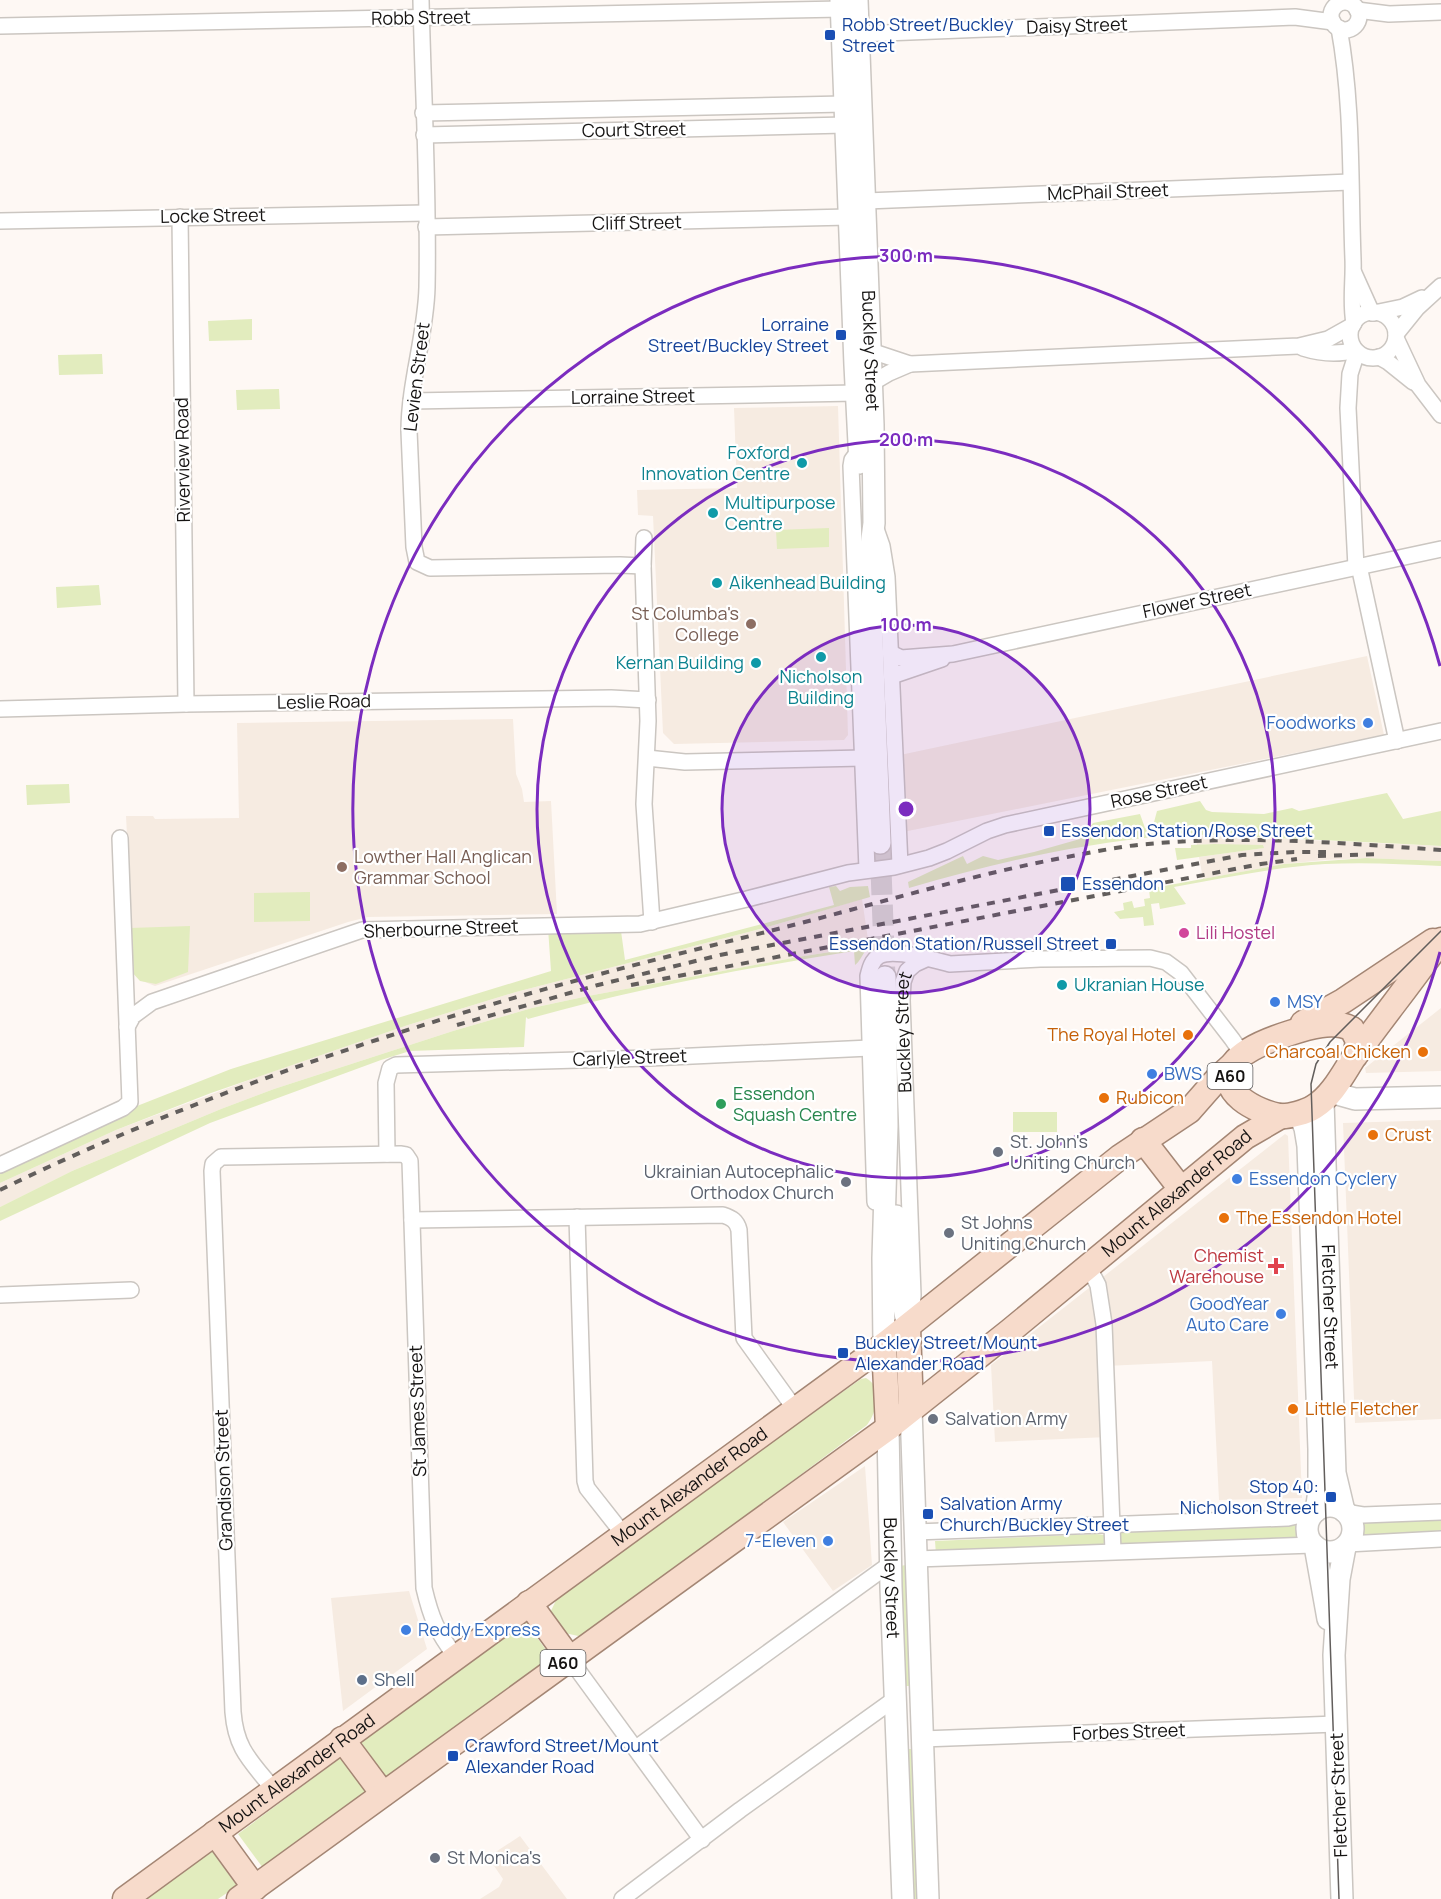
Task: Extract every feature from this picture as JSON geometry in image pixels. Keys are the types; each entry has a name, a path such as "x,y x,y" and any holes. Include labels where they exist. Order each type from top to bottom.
{"main road":[{"name":"Buckley Street","path":"849,4 864,388 874,523 869,562"},
{"name":"Buckley Street","path":"850,34 844,104 845,125 858,209 871,351 864,388 859,445 865,539 869,562 880,843"},
{"name":"A60","path":"1441,935 1343,1001 1241,1057 1233,1066 1230,1077 1234,1091 1247,1104 1290,1114 1314,1107 1326,1097 1441,940"},
{"name":"Buckley Street","path":"885,977 884,1345 903,1899"},
{"name":"A60","path":"1277,1036 1319,1026 1335,1024 1346,1026 1358,1038 1355,1056"},
{"name":"Mount Alexander Road","path":"126,1899 908,1327 1143,1140 1188,1112 1218,1078 1241,1057"},
{"path":"1326,1097 1355,1099 1441,1097"},
{"name":"Fletcher Street","path":"1326,1097 1335,1469 1345,1512"},
{"name":"Mount Alexander Road","path":"252,1895 383,1794 888,1428 1252,1132 1290,1114"},
{"name":"Fletcher Street","path":"1290,1114 1305,1128 1308,1146 1319,1449 1319,1491 1315,1511"},
{"name":"Buckley Street","path":"886,1126 904,1308 908,1327 928,1899"},
{"path":"1143,1140 1181,1189"},
{"path":"1330,1506 1345,1512 1353,1528 1351,1538 1346,1545 1330,1552 1322,1551 1314,1546 1309,1539 1307,1528 1309,1518 1315,1511 1330,1506"},
{"path":"891,1533 915,1532"},
{"name":"Fletcher Street","path":"1342,1899 1334,1655 1339,1579 1346,1545"},
{"name":"Fletcher Street","path":"1314,1546 1334,1655"},
{"path":"890,1564 897,1560 916,1559"},
{"path":"529,1603 569,1658"},
{"path":"895,1701 921,1700"},
{"path":"342,1739 383,1794"},
{"path":"897,1740 922,1739"},
{"path":"215,1833 252,1895"}],"street":[{"name":"Levien Street","path":"421,0 426,220 425,310 411,401 409,431 414,547 417,562 430,568 643,566"},
{"name":"Robb Street","path":"0,26 422,17 849,4"},
{"name":"Daisy Street","path":"850,34 1295,17 1345,12 1389,14 1441,12"},
{"path":"1345,12 1354,273 1351,292 1353,324 1351,340 1356,351 1350,374 1348,408 1358,566 1397,741"},
{"name":"Court Street","path":"423,113 844,104"},
{"name":"Court Street","path":"424,135 845,125"},
{"name":"McPhail Street","path":"858,209 1350,182"},
{"name":"Cliff Street","path":"426,220 858,209"},
{"name":"Locke Street","path":"0,221 180,217 426,220"},
{"name":"Riverview Road","path":"180,217 186,704"},
{"path":"1354,273 1373,313 1384,316 1390,321 1418,385 1441,415"},
{"path":"864,388 910,364 1299,346 1328,339 1353,324 1361,316 1403,307 1437,289"},
{"path":"1299,346 1314,351 1338,353 1356,351 1369,358 1379,357 1390,350 1402,325 1437,289"},
{"path":"871,351 910,364"},
{"path":"1379,357 1418,385"},
{"name":"Lorraine Street","path":"411,401 864,388"},
{"name":"Buckley Street","path":"859,445 851,466 863,758 875,869"},
{"name":"Buckley Street","path":"874,523 882,546 887,573 900,865"},
{"path":"644,538 648,700 644,804 652,922"},
{"name":"Flower Street","path":"891,653 901,658 953,654 1441,549"},
{"name":"Flower Street","path":"892,676 933,664 953,654"},
{"name":"Leslie Road","path":"0,709 611,698 648,700"},
{"name":"Rose Street","path":"875,869 938,855 987,831 1005,825 1441,732"},
{"path":"647,758 685,762 863,758"},
{"path":"0,1165 123,1108 130,1102 120,838"},
{"name":"Sherbourne Street","path":"127,1027 133,1016 152,1002 362,930 630,926 875,869"},
{"name":"Buckley Street","path":"883,1258 875,1201 868,976 872,963 887,954 926,959"},
{"path":"926,959 933,958 950,963 1048,959 1158,959 1173,966 1181,974 1232,1039 1241,1057"},
{"name":"Buckley Street","path":"908,1327 913,1295 902,988 907,971 926,959"},
{"path":"126,981 140,998 152,1002"},
{"name":"Carlyle Street","path":"387,1154 386,1083 390,1068 404,1064 570,1061 870,1048"},
{"name":"St James Street","path":"387,1154 406,1155 411,1167 424,1588 439,1635 456,1657"},
{"name":"Grandison Street","path":"274,1790 243,1751 234,1730 212,1171 216,1160 227,1156 387,1154"},
{"path":"412,1220 723,1215 731,1217 738,1225 744,1338 795,1409"},
{"path":"577,1217 585,1481 587,1488 624,1535"},
{"path":"1088,1266 1098,1285 1104,1324 1113,1551"},
{"path":"0,1295 131,1290"},
{"path":"915,1532 1290,1518 1315,1511"},
{"path":"1345,1512 1367,1515 1441,1512"},
{"path":"1346,1545 1441,1539"},
{"path":"916,1559 1314,1546"},
{"path":"636,1748 890,1564"},
{"path":"569,1658 702,1840"},
{"path":"622,1899 740,1810 889,1703 895,1701"},
{"name":"Forbes Street","path":"922,1739 1336,1724"}],"shaded area":[{"name":"St Columba's College","path":"838,406 848,735 844,740 674,744 663,733 653,516 638,515 637,490 737,488 734,408"},
{"path":"1367,656 1384,735 903,832 900,755"},
{"name":"Lowther Hall Anglican Grammar School","path":"513,719 516,774 524,802 551,801 557,914 368,917 155,986 140,980 134,969 126,816 153,816 155,819 239,818 237,723"},
{"path":"1195,835 1441,846 1441,861 1366,858 1325,860 1284,864 1203,879 1199,857 1263,848 1197,845"},
{"path":"862,899 869,946 588,996 532,1008 453,1031 274,1089 221,1109 72,1171 0,1207 0,1183 116,1130 257,1077 408,1025 516,992 764,928"},
{"path":"1441,1008 1441,1071 1366,1073 1365,1068"},
{"path":"1441,1120 1441,1419 1355,1423 1343,1123"},
{"path":"1285,1134 1288,1136 1302,1498 1219,1500 1212,1361 1106,1366 1108,1437 995,1442 991,1365"},
{"name":"7-Eleven","path":"865,1466 872,1565 833,1591 783,1522"},
{"name":"Shell","path":"409,1591 427,1649 343,1711 331,1598"},
{"path":"520,1836 567,1899 480,1899 499,1887 503,1879 488,1857"}],"green space":[{"path":"252,319 252,340 209,341 208,321"},
{"path":"102,354 103,374 59,375 58,355"},
{"path":"279,389 280,409 237,410 236,390"},
{"path":"829,528 829,547 777,549 776,530"},
{"path":"99,585 101,605 57,608 56,587"},
{"path":"69,784 70,803 27,805 26,785"},
{"path":"1387,793 1403,819 1441,811 1441,846 1218,835 1163,836 1099,844 1034,856 909,888 908,882 963,856 967,864 983,856 998,860 1034,852 1080,839 1093,823 1140,814 1145,828 1153,826 1157,811 1200,801 1206,810 1212,812 1264,814 1292,808 1299,811"},
{"path":"1214,844 1263,845 1264,848 1177,860 1175,848"},
{"path":"1366,858 1441,861 1441,866 1340,863 1268,870 1174,887 1186,904 1160,909 1159,903 1151,904 1154,925 1144,926 1143,917 1120,919 1114,912 1124,910 1123,903 1132,901 1134,908 1145,906 1144,899 1150,898 1149,890 1153,888 1284,864"},
{"path":"836,886 840,891 850,887 868,886 870,897 764,928 516,992 408,1025 211,1093 116,1130 0,1183 0,1170 5,1170 137,1106 231,1069 551,971 548,928 621,931 625,960 834,905 829,887"},
{"path":"310,892 310,921 254,922 254,893"},
{"path":"190,926 188,972 156,984 140,981 130,970 130,928"},
{"path":"869,946 855,965 854,951 690,980 528,1019 526,1017 524,1047 410,1051 381,1060 210,1123 0,1221 0,1207 72,1171 274,1089 453,1031 532,1008 588,996"},
{"path":"1013,1112 1057,1112 1057,1132 1013,1132"},
{"path":"866,1378 875,1387 877,1400 871,1420 867,1425 583,1637 560,1632 549,1615 560,1592 861,1379"},
{"path":"1441,1518 1441,1534 1362,1536 1357,1531 1358,1523 1361,1521"},
{"path":"1296,1523 1302,1533 1295,1538 1127,1546 1118,1542 1117,1536 1122,1531"},
{"path":"1105,1535 1107,1541 1100,1546 936,1555 935,1541"},
{"path":"906,1565 915,1679 910,1686 903,1686 900,1566"},
{"path":"526,1622 551,1657 386,1777 361,1742"},
{"path":"907,1749 913,1749 922,1899 908,1899"},
{"path":"343,1756 368,1790 263,1868 238,1834"},
{"path":"211,1850 237,1886 218,1899 144,1899"}],"tunnel":[{"path":"880,843 885,977"}],"tram line":[{"path":"1339,1899 1311,1084 1316,1064 1330,1042 1441,931"}],"railway":[{"path":"0,1190 211,1098 357,1046 605,973 999,871 1118,848 1184,841 1295,841 1441,850"},
{"path":"457,1025 598,985 720,955 1242,855 1326,852"},
{"path":"1318,856 1380,854"},
{"path":"631,985 1297,859"}],"place":[{"name":"Robb Street/Buckley Street","path":"830,35"},
{"name":"Lorraine Street/Buckley Street","path":"841,335"},
{"name":"Foxford Innovation Centre","path":"802,463"},
{"name":"Multipurpose Centre","path":"713,513"},
{"name":"Aikenhead Building","path":"717,583"},
{"name":"St Columba's College","path":"751,624"},
{"name":"Nicholson Building","path":"821,657"},
{"name":"Kernan Building","path":"756,663"},
{"name":"Foodworks","path":"1368,723"},
{"name":"Essendon Station/Rose Street","path":"1049,831"},
{"name":"Lowther Hall Anglican Grammar School","path":"342,867"},
{"name":"Essendon","path":"1068,884"},
{"name":"Lili Hostel","path":"1184,933"},
{"name":"Essendon Station/Russell Street","path":"1111,944"},
{"name":"Ukranian House","path":"1062,985"},
{"name":"MSY","path":"1275,1002"},
{"name":"The Royal Hotel","path":"1188,1035"},
{"name":"Charcoal Chicken","path":"1423,1052"},
{"name":"BWS","path":"1152,1074"},
{"name":"Rubicon","path":"1104,1098"},
{"name":"Essendon Squash Centre","path":"721,1104"},
{"name":"Crust","path":"1373,1135"},
{"name":"St. John's Uniting Church","path":"998,1152"},
{"name":"Essendon Cyclery","path":"1237,1179"},
{"name":"Ukrainian Autocephalic Orthodox Church","path":"846,1182"},
{"name":"The Essendon Hotel","path":"1224,1218"},
{"name":"St Johns Uniting Church","path":"949,1233"},
{"name":"Chemist Warehouse","path":"1276,1266"},
{"name":"GoodYear Auto Care","path":"1281,1314"},
{"name":"Buckley Street/Mount Alexander Road","path":"843,1353"},
{"name":"Little Fletcher","path":"1293,1409"},
{"name":"Salvation Army","path":"933,1419"},
{"name":"Stop 40: Nicholson Street","path":"1331,1497"},
{"name":"Salvation Army Church/Buckley Street","path":"928,1514"},
{"name":"7-Eleven","path":"828,1541"},
{"name":"Reddy Express","path":"406,1630"},
{"name":"Shell","path":"362,1680"},
{"name":"Crawford Street/Mount Alexander Road","path":"453,1756"},
{"name":"St Monica's","path":"435,1858"}]}
